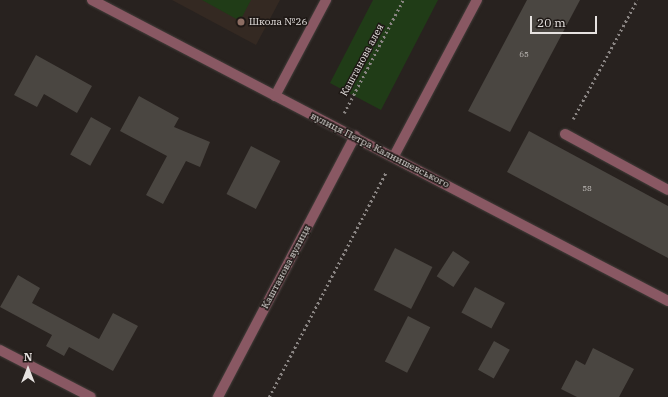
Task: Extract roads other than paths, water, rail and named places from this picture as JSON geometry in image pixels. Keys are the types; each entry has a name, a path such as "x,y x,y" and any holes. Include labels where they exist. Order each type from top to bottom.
{"street":[{"name":"вулиця Петра Калнишевського","path":"92,0 336,128 394,156 668,301"},
{"path":"275,96 326,0"},
{"path":"394,156 477,0"},
{"path":"565,134 668,190"},
{"name":"Каштанова вулиця","path":"218,397 355,136"},
{"path":"0,350 91,397"}],"place":[{"name":"Школа №26","path":"241,22"}]}
